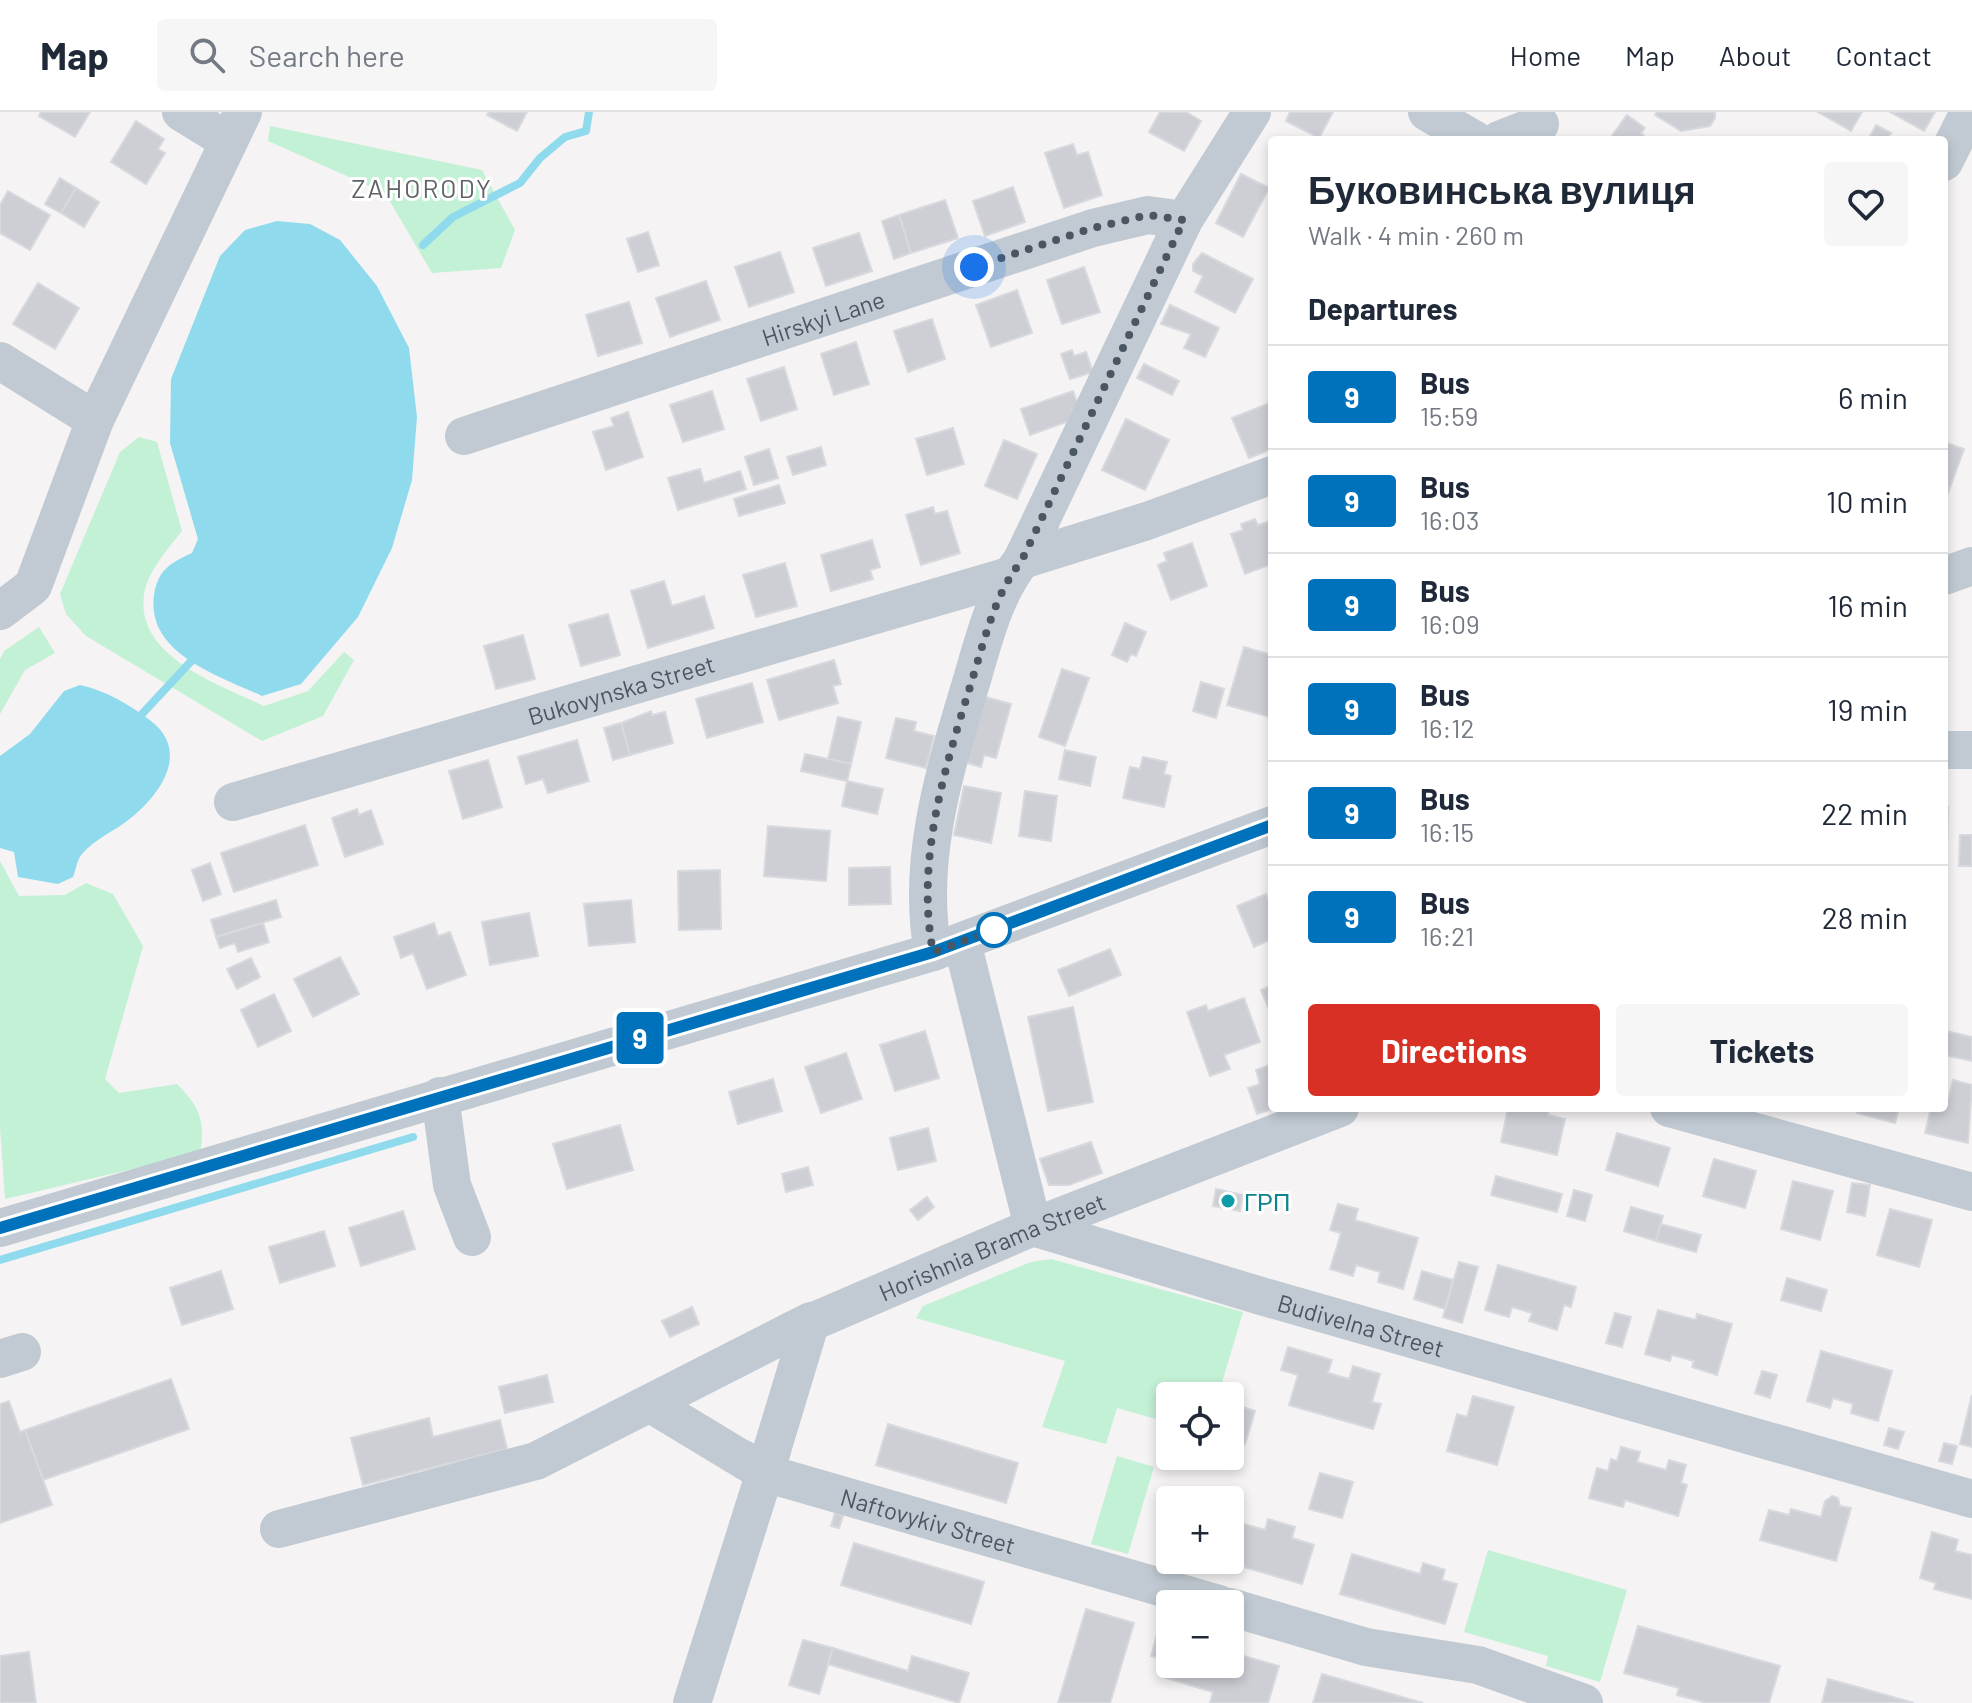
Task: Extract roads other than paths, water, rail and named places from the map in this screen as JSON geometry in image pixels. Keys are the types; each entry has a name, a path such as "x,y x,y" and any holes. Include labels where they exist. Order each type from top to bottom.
{"street":[{"path":"0,611 33,586 95,420 235,126 181,112"},
{"path":"1033,1227 948,947 929,930 929,876 938,795 993,610 1184,220 1252,112"},
{"path":"1427,112 1468,136"},
{"path":"1948,154 1969,112"},
{"path":"1509,136 1540,124"},
{"name":"Hirskyi Lane","path":"464,436 1093,228 1148,215 1184,220"},
{"path":"0,361 95,420"},
{"name":"Bukovynska Street","path":"233,802 1016,568 1268,476"},
{"path":"1948,575 1972,566"},
{"path":"1948,750 1972,750"},
{"path":"0,1228 948,947 1268,827"},
{"path":"440,1096 452,1185 472,1237"},
{"name":"Horishnia Brama Street","path":"279,1529 524,1465 651,1404 811,1321 1033,1227 1330,1112"},
{"path":"1683,1112 1972,1192"},
{"name":"Budivelna Street","path":"1033,1227 1261,1296 1972,1499"},
{"path":"705,1699 765,1473 811,1321"},
{"name":"Naftovykiv Street","path":"651,1404 765,1473 1170,1590"},
{"path":"1244,1611 1366,1647 1478,1665 1584,1703"}],"water":[{"path":"277,221 310,224 340,240 377,286 409,348 417,417 412,480 392,548 358,617 301,684 262,696 207,671 174,648 162,633 155,615 154,595 162,573 171,564 192,553 198,539 170,443 171,379 220,256 245,230"},
{"path":"80,685 118,699 151,721 162,732 168,745 170,758 167,770 162,783 143,807 82,854 73,877 58,884 18,877 14,852 0,848 0,756 30,734 64,691"}],"waterway":[{"path":"423,245 453,217 520,183 540,158 565,137 586,131 589,112"},
{"path":"142,714 196,656"},
{"path":"0,1260 413,1137"}],"place":[{"name":"ГРП","path":"1228,1201"}],"district":[{"name":"ZAHORODY","path":"422,187"}]}
